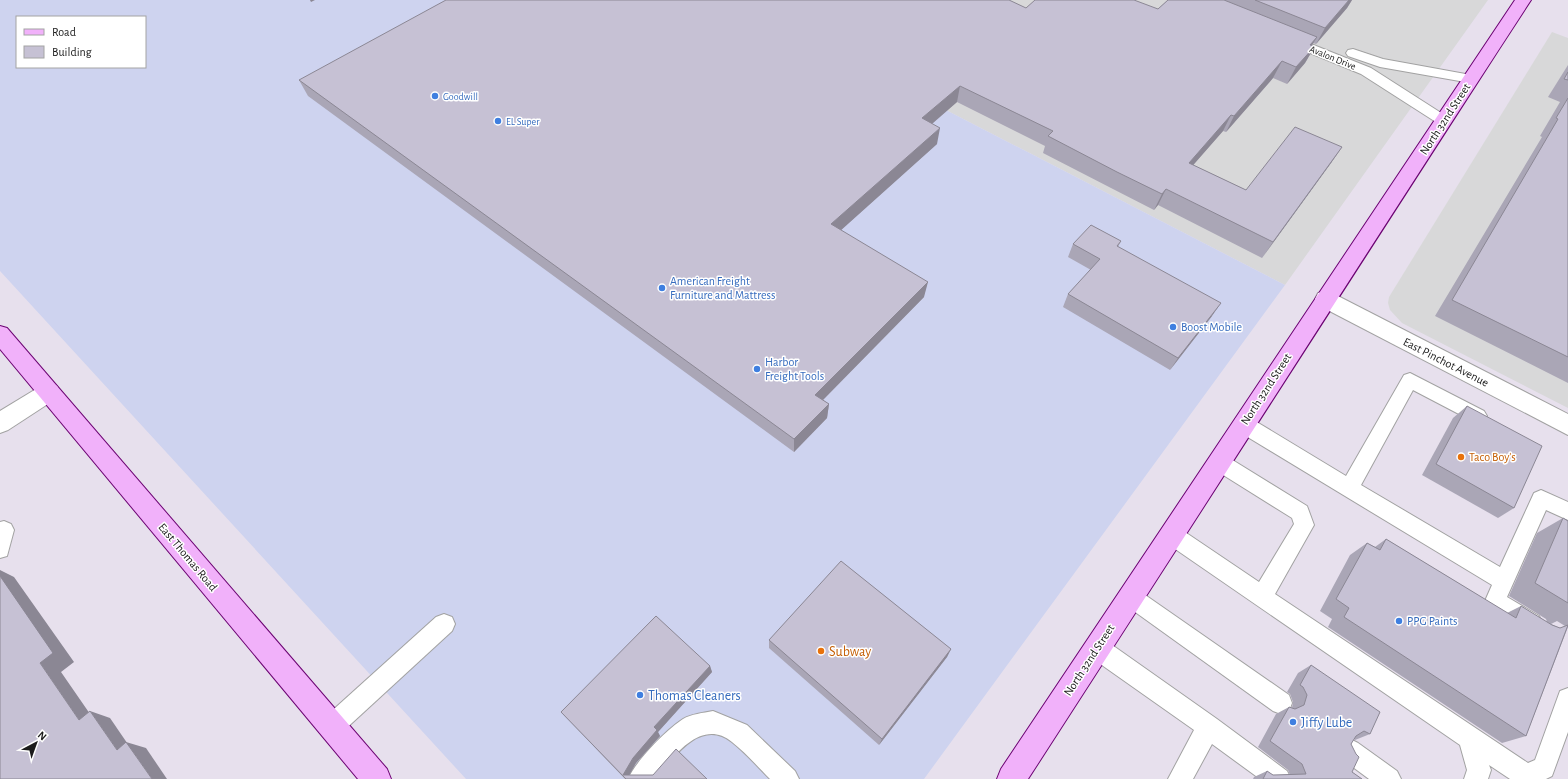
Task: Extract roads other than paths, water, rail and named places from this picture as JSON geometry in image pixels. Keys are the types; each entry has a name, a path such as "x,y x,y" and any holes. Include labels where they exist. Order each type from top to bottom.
{"main road":[{"name":"North 32nd Street","path":"1011,779 1325,299 1523,0"},
{"name":"East Thomas Road","path":"0,334 377,779"}],"street":[{"name":"East Pinchot Avenue","path":"1325,299 1568,425"},
{"path":"0,423 49,392"}],"lane":[{"name":"Avalon Drive","path":"1444,120 1366,71 1284,31 1380,63 1471,79"},
{"path":"1349,488 1410,380 1478,416"},
{"path":"1243,424 1504,581"},
{"path":"1219,462 1300,512 1304,525 1262,597"},
{"path":"1537,627 1495,601 1541,499 1568,511"},
{"path":"1172,535 1468,738 1526,776 1544,768 1568,699"},
{"path":"1131,597 1281,703"},
{"path":"332,726 444,624"},
{"path":"1098,648 1279,779"},
{"path":"640,779 669,745 691,727 713,722 739,733 788,779"},
{"path":"1180,779 1209,727"},
{"path":"1468,738 1479,770 1476,779"},
{"path":"1350,751 1390,779"}],"place":[{"name":"Goodwill","path":"435,96"},
{"name":"EL Super","path":"498,121"},
{"name":"American Freight Furniture and Mattress","path":"662,288"},
{"name":"Boost Mobile","path":"1173,327"},
{"name":"Harbor Freight Tools","path":"757,369"},
{"name":"Taco Boy’s","path":"1461,457"},
{"name":"PPG Paints","path":"1399,621"},
{"name":"Subway","path":"821,651"},
{"name":"Thomas Cleaners","path":"640,695"},
{"name":"Jiffy Lube","path":"1293,722"}]}
